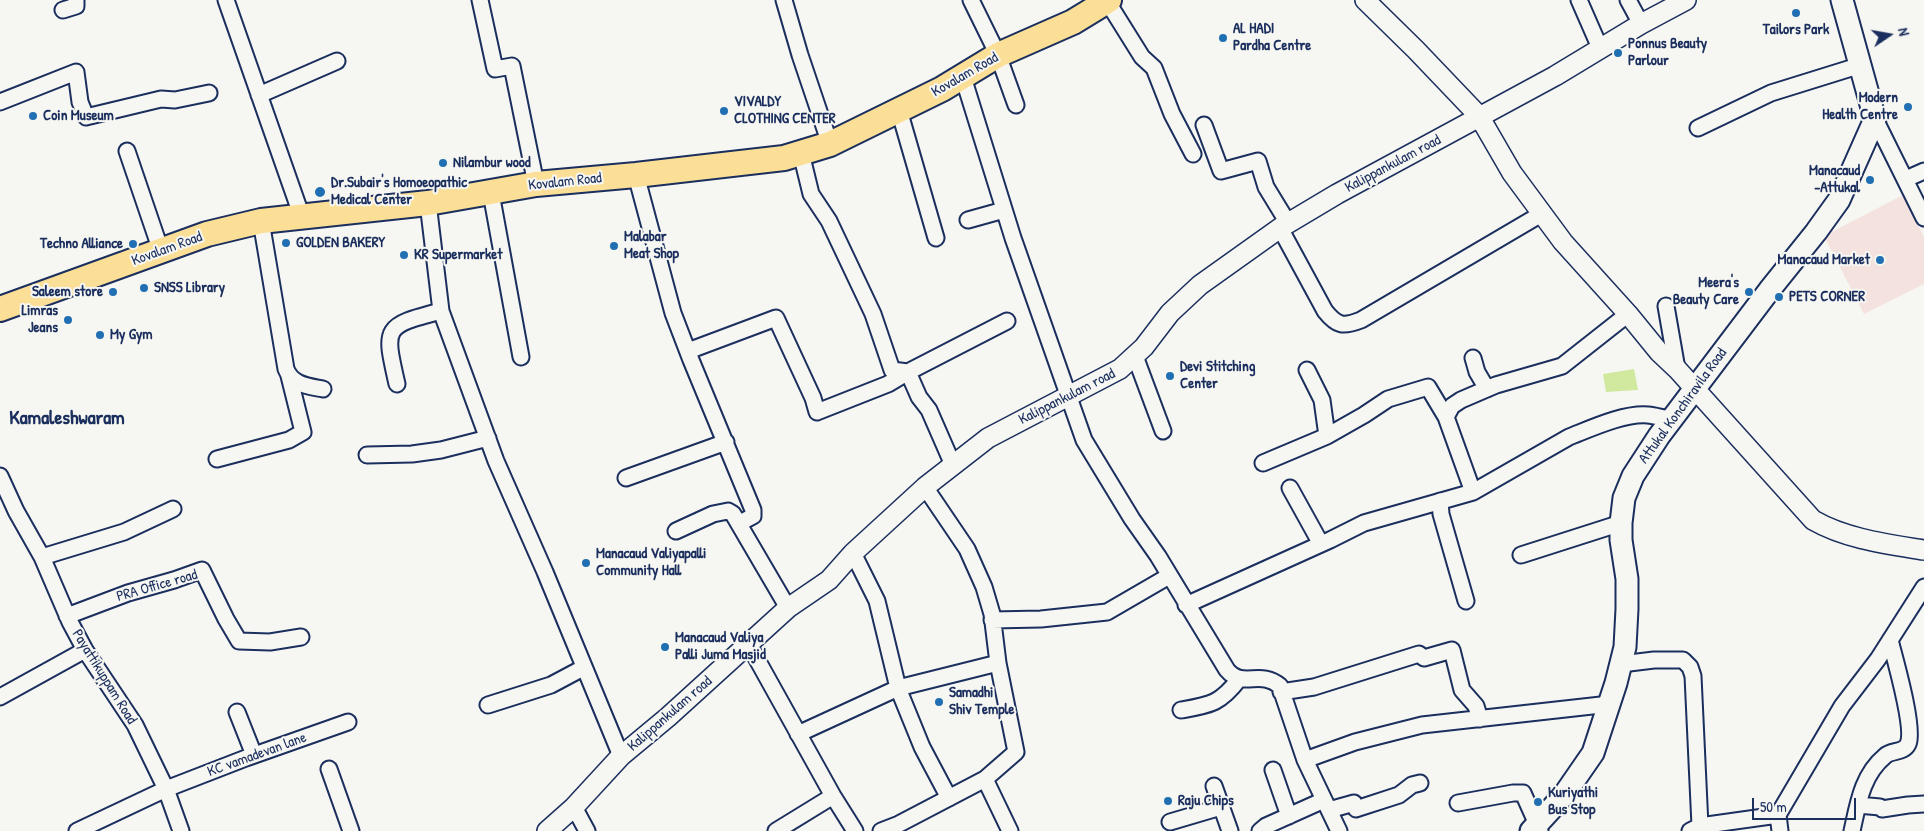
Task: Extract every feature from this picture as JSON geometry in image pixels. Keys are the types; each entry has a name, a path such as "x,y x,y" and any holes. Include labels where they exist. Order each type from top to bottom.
{"main road":[{"path":"1842,0 1875,119"},
{"name":"Kovalam Road","path":"0,310 207,234 261,221 428,203 536,184 784,158 830,144 962,77 998,55 1074,22 1108,1"},
{"name":"Attukal Konchiravila Road","path":"1536,828 1564,795 1593,753 1610,704 1625,647 1627,580 1621,540 1621,523 1624,498 1633,476 1659,436 1694,389 1839,200 1875,119"}],"street":[{"path":"63,10 76,6 76,0"},
{"path":"226,0 302,217"},
{"path":"480,0 495,69 512,66 536,184"},
{"path":"784,0 830,144"},
{"path":"971,0 998,55 1016,105"},
{"path":"1365,0 1479,116 1512,173 1563,242 1628,314 1659,352 1677,369 1813,520 1830,530 1894,546 1924,550"},
{"path":"1579,0 1600,48"},
{"path":"1628,0 1641,24"},
{"name":"Kalippankulam road","path":"547,831 574,807 621,756 749,645 788,608 828,580 853,553 925,487 988,438 1120,370 1144,347 1170,313 1200,285 1284,225 1337,194 1555,76 1641,24 1686,0"},
{"path":"1108,1 1142,57 1154,68 1172,114 1192,154"},
{"path":"259,95 336,61"},
{"path":"1698,128 1771,93 1861,65"},
{"path":"0,102 76,72 80,102 86,117 161,99 175,100 209,93"},
{"path":"962,77 1004,210 1084,440 1227,670 1233,677 1238,679 1265,677 1273,680 1280,686 1306,760 1339,831"},
{"path":"899,110 936,238"},
{"path":"1875,119 1924,218"},
{"path":"1204,125 1221,171 1258,161 1266,187 1325,311 1333,320 1343,325 1361,320 1543,213"},
{"path":"127,151 160,251"},
{"path":"801,153 811,194 829,221 873,314 892,370 908,372"},
{"path":"1906,179 1924,172"},
{"path":"636,175 673,313 753,510 753,516 740,523"},
{"path":"491,192 520,357"},
{"path":"428,203 440,311 488,438 621,756"},
{"path":"968,220 1004,210"},
{"path":"218,460 289,440 303,432 286,369 261,221"},
{"path":"1666,306 1677,369"},
{"path":"398,384 389,349 391,332 398,324 407,320 440,311"},
{"path":"1446,417 1452,406 1461,400 1487,389 1562,366 1628,314"},
{"path":"688,351 776,318 813,398 817,412 888,384 1007,321"},
{"path":"1135,356 1163,431"},
{"path":"1473,358 1477,372 1487,389"},
{"path":"1307,370 1322,400 1326,436"},
{"path":"908,372 919,397 929,410 953,465"},
{"path":"289,376 297,383 323,389"},
{"path":"1263,462 1326,436 1388,399 1428,387 1446,417 1473,492"},
{"path":"1186,605 1364,523 1473,492 1569,437 1586,430 1618,419 1647,415 1672,419"},
{"path":"367,455 412,454 441,450 488,438"},
{"path":"626,478 726,442"},
{"name":"Payattikuppam Road","path":"0,476 16,510 42,556 67,616 85,650 134,725 166,789 181,831"},
{"path":"881,831 900,828 949,798 985,779 1016,752 998,663 992,620 984,587 967,549 925,487"},
{"path":"1290,488 1321,544"},
{"path":"1440,501 1466,601"},
{"path":"42,556 124,532 173,509"},
{"path":"676,531 713,514 728,511 733,514 788,608"},
{"path":"1520,555 1621,523"},
{"path":"853,553 878,601 898,688 922,747 949,798"},
{"name":"PRA Office road","path":"67,616 128,593 202,570 239,641 270,642 301,637"},
{"path":"992,620 1041,619 1107,612 1169,576"},
{"path":"1780,831 1778,815 1842,706 1890,640 1924,587"},
{"path":"1852,831 1862,789 1875,764 1887,754 1907,746 1910,736 1901,679 1890,640"},
{"path":"749,645 850,830"},
{"path":"0,697 85,650"},
{"path":"1282,692 1314,686 1419,654 1424,658 1452,650 1462,690 1476,706 1480,719"},
{"path":"1621,664 1654,660 1683,660 1690,667 1693,676 1695,829 1778,815"},
{"path":"798,734 898,688 998,663"},
{"path":"488,705 551,685 583,668"},
{"path":"1181,710 1209,705 1227,694 1238,679"},
{"path":"1306,760 1355,742 1422,725 1610,704"},
{"path":"237,712 254,755"},
{"name":"KC vamadevan lane","path":"166,789 254,755 348,722"},
{"path":"329,768 351,831"},
{"path":"1273,770 1289,816"},
{"path":"985,779 1010,831"},
{"path":"1260,831 1289,816 1326,805 1354,803 1356,809 1400,795 1412,785 1420,783"},
{"path":"1214,786 1230,831"},
{"path":"77,831 104,826 166,789"},
{"path":"1458,803 1513,793 1523,794 1536,828"},
{"path":"776,831 833,796"},
{"path":"1858,805 1880,808 1882,810 1924,804"},
{"path":"574,807 587,831"},
{"path":"1170,822 1222,807"}],"shaded area":[{"name":"Manacaud Market","path":"1903,195 1924,237 1924,284 1864,314 1824,236"}],"green space":[{"path":"1634,369 1638,390 1606,392 1603,374"}],"place":[{"name":"Tailors Park","path":"1796,13"},
{"name":"AL HADI Pardha Centre","path":"1223,38"},
{"name":"Ponnus Beauty Parlour","path":"1618,53"},
{"name":"Modern Health Centre","path":"1908,107"},
{"name":"VIVALDY CLOTHING CENTER","path":"724,111"},
{"name":"Coin Museum","path":"33,116"},
{"name":"Nilambur wood","path":"443,163"},
{"name":"Manacaud -Attukal","path":"1870,180"},
{"name":"Dr.Subair's Homoeopathic Medical Center","path":"320,192"},
{"name":"GOLDEN BAKERY","path":"286,243"},
{"name":"Techno Alliance","path":"133,244"},
{"name":"Malabar Meat Shop","path":"614,246"},
{"name":"KR Supermarket","path":"404,255"},
{"name":"Manacaud Market","path":"1880,260"},
{"name":"SNSS Library","path":"144,288"},
{"name":"Saleem store","path":"113,292"},
{"name":"Meera's Beauty Care","path":"1749,292"},
{"name":"PETS CORNER","path":"1779,297"},
{"name":"Limras Jeans","path":"68,320"},
{"name":"My Gym","path":"100,335"},
{"name":"Devi Stitching Center","path":"1170,376"},
{"name":"Manacaud Valiyapalli Community Hall","path":"586,563"},
{"name":"Manacaud Valiya Palli Juma Masjid","path":"665,647"},
{"name":"Samadhi Shiv Temple","path":"939,702"},
{"name":"Raju Chips","path":"1168,801"},
{"name":"Kuriyathi Bus Stop","path":"1538,802"}],"district":[{"name":"Kamaleshwaram","path":"67,419"}]}
